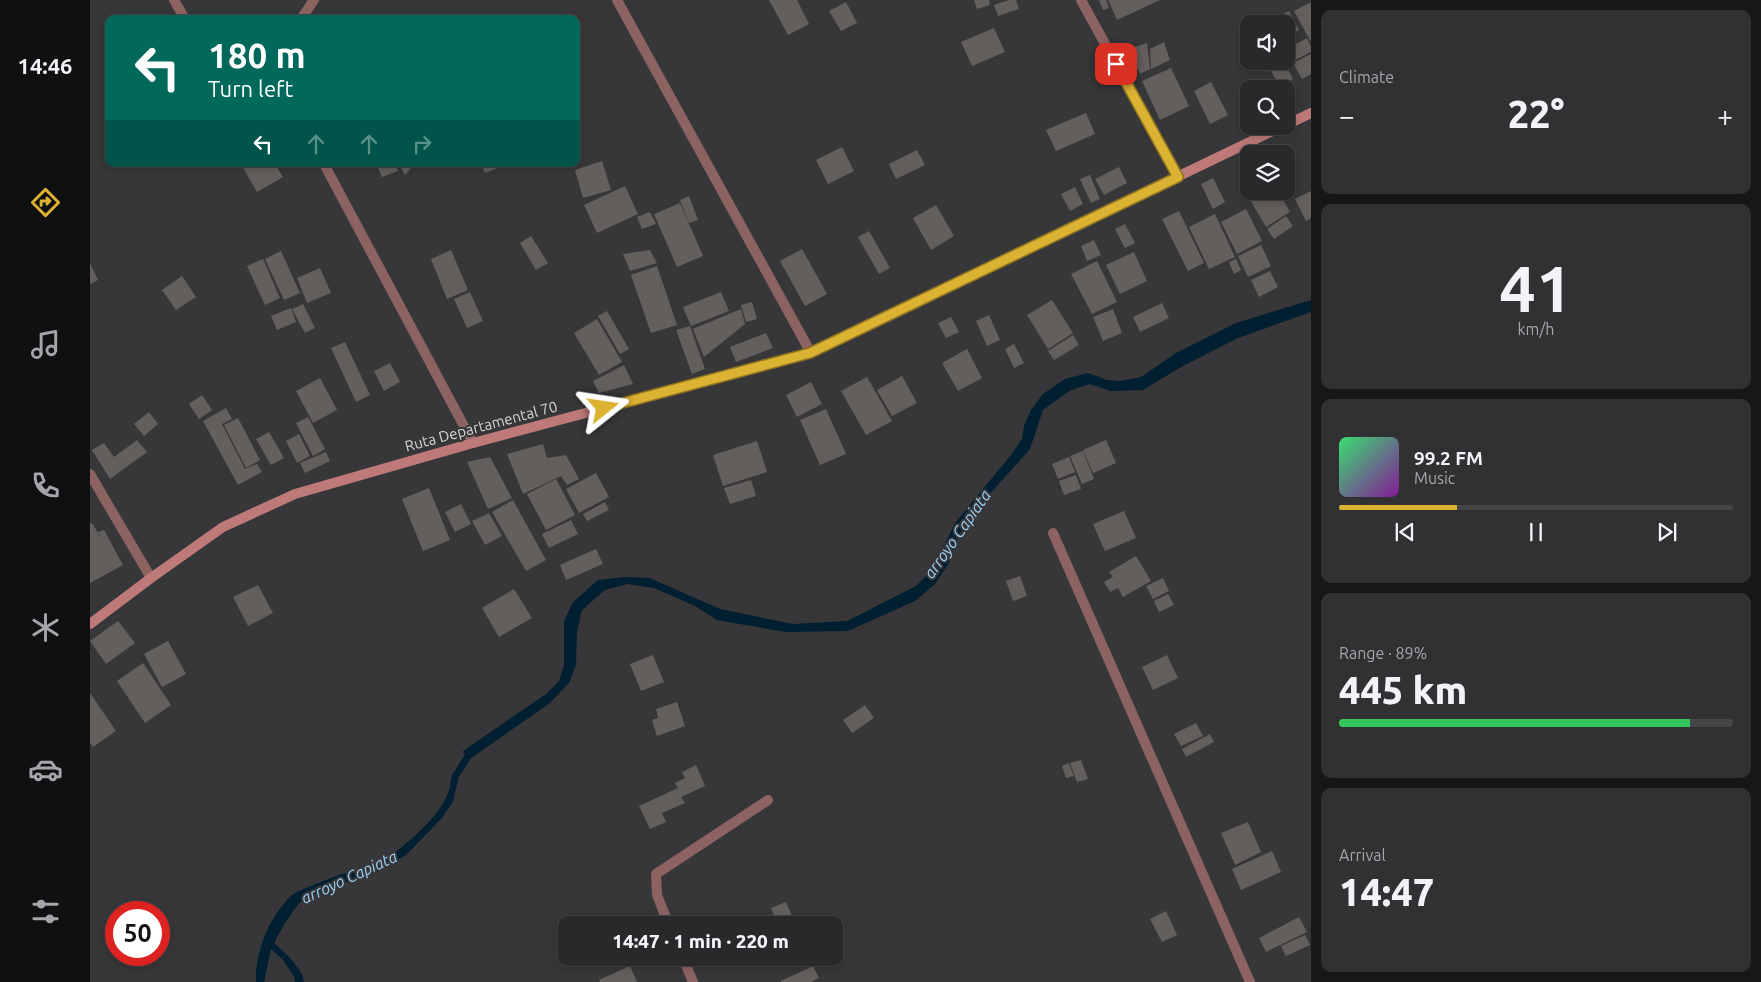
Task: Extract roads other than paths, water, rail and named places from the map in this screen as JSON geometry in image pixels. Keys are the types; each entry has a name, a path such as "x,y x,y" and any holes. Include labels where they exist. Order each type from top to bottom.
{"main road":[{"name":"Ruta Departamental 70","path":"1295,121 1311,113"},
{"name":"Ruta Departamental 70","path":"90,624 223,527 295,494 473,443 810,353 1266,135"}],"street":[{"path":"174,0 183,15"},
{"path":"303,15 314,0"},
{"path":"617,0 810,353"},
{"path":"1081,0 1178,177"},
{"path":"326,167 473,443"},
{"path":"90,474 151,578"},
{"path":"1053,533 1250,982"},
{"path":"665,916 657,896 656,874 768,800"},
{"path":"686,966 693,982"}],"water":[{"path":"1311,300 1311,312 1238,338 1181,367 1143,390 1111,391 1090,384 1069,391 1043,410 1030,449 988,496 959,535 949,563 935,584 915,601 848,631 785,632 717,620 695,606 654,588 627,584 605,590 582,610 577,631 576,665 569,683 550,703 467,761 463,751 546,694 559,681 564,665 564,621 573,602 598,580 625,577 650,578 720,609 793,624 847,621 916,586 931,571 955,523 1022,439 1024,426 1031,410 1043,394 1065,379 1088,373 1107,380 1120,381 1141,377 1176,353 1236,323"},
{"path":"454,771 459,775 453,802 441,819 406,855 374,874 335,885 299,903 274,943 297,966 304,982 295,982 295,978 283,960 271,949 264,982 256,982 256,971 261,947 270,925 283,904 291,896 306,888 336,876 380,863 396,852 432,819 447,796"}],"waterway":[{"name":"arroyo Capiata","path":"454,782 455,777 470,753"}]}
